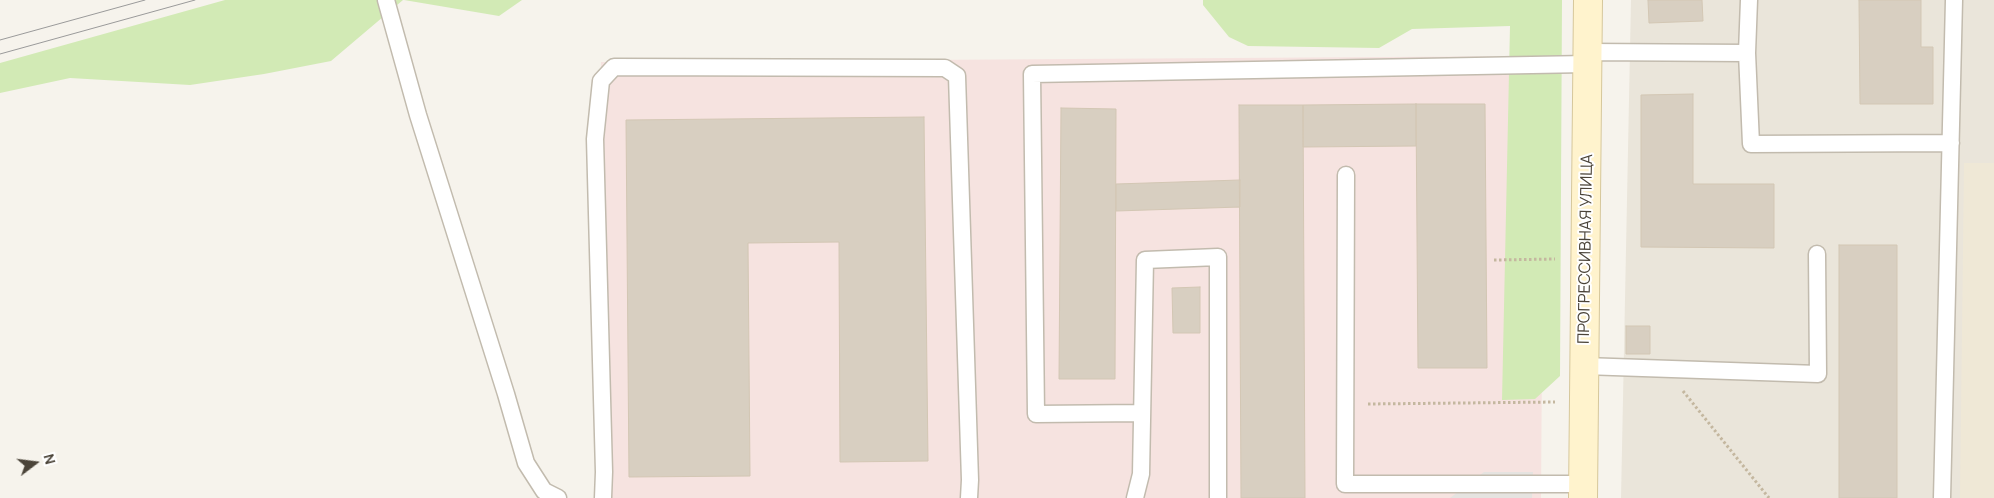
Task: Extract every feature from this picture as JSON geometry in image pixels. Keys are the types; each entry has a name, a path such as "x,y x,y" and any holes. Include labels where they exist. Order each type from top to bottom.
{"street":[{"name":"ПРОГРЕССИВНАЯ УЛИЦА","path":"1583,491 1588,0"}],"lane":[{"path":"386,0 418,115 526,463 544,490 558,498"},
{"path":"1749,0 1747,53 1751,144 1950,143"},
{"path":"1942,498 1954,0"},
{"path":"1142,413 1036,414 1032,74 1747,53"},
{"path":"603,498 604,472 595,139 601,81 614,67 944,68 957,76 970,480 968,498"},
{"path":"1346,175 1345,484 1373,491 1583,491"},
{"path":"1584,366 1818,374 1817,254"},
{"path":"1134,498 1141,474 1145,260 1218,257 1218,498"}],"path":[{"path":"1494,260 1556,259"},
{"path":"1665,369 1769,498"},
{"path":"1346,404 1555,402"}],"shaded area":[{"path":"1631,0 1994,0 1994,498 1621,498"},
{"path":"1544,56 1541,498 597,498 595,478 601,62"},
{"path":"1964,163 1994,163 1994,498 1960,498"},
{"path":"1484,472 1533,472 1532,498 1450,498"}],"green space":[{"path":"225,0 403,0 331,61 264,74 190,85 70,78 0,93 0,63"},
{"path":"404,0 522,0 499,16"},
{"path":"1203,0 1562,0 1560,376 1535,399 1502,400 1510,26 1412,29 1379,48 1248,46 1229,37 1203,5"}],"building":[{"path":"1648,0 1702,0 1703,21 1649,23"},
{"path":"1859,0 1921,0 1921,47 1933,47 1933,104 1860,104"},
{"path":"1693,94 1693,184 1774,184 1774,248 1641,247 1641,95"},
{"path":"1416,104 1485,104 1487,368 1418,368"},
{"path":"1416,104 1416,146 1303,147 1303,105"},
{"path":"1239,105 1303,105 1305,498 1241,498"},
{"path":"1061,108 1116,109 1115,379 1059,379"},
{"path":"924,117 928,461 840,462 839,242 748,243 750,476 629,477 626,120"},
{"path":"1240,180 1240,207 1116,211 1116,184"},
{"path":"1839,245 1897,245 1897,498 1839,498"},
{"path":"1200,287 1200,333 1173,333 1172,288"},
{"path":"1626,326 1650,326 1650,354 1626,354"}],"tram line":[{"path":"0,40 145,0"},
{"path":"0,54 195,0"}]}
